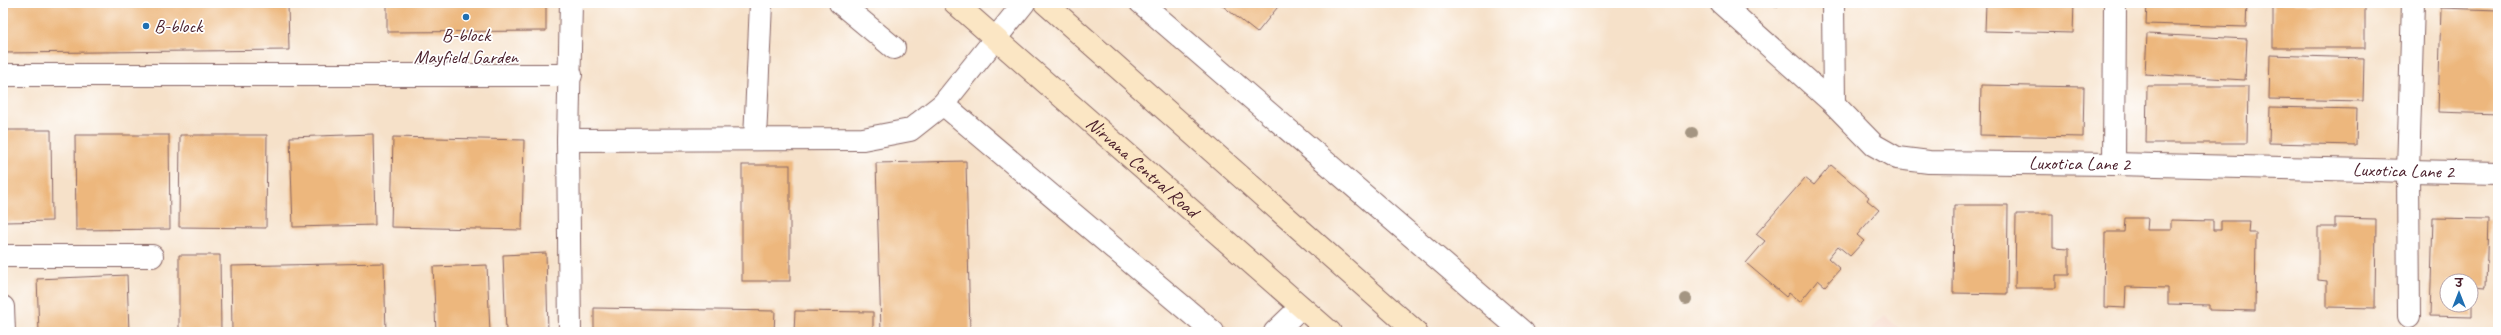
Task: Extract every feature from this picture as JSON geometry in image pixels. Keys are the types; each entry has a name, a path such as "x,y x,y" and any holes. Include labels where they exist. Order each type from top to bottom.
{"main road":[{"name":"Nirvana Central Road","path":"955,3 1330,332"},
{"path":"1045,3 1416,332"}],"street":[{"path":"570,332 568,140 571,75 571,3"},
{"path":"755,139 761,3"},
{"path":"840,3 894,48"},
{"path":"568,140 863,138 910,130 943,104 1024,3"},
{"path":"1141,3 1523,332"},
{"name":"Luxotica Lane 2","path":"1721,3 1834,104 1874,145 1897,158 1930,162 2114,164 2498,173"},
{"path":"1832,3 1834,104"},
{"path":"2114,164 2115,3"},
{"path":"2409,316 2408,171 2413,3"},
{"path":"3,75 571,75"},
{"path":"943,104 1213,332"},
{"path":"3,256 152,256"},
{"path":"3,307 4,332"},
{"path":"1276,332 1301,307"}],"shaded area":[{"path":"1885,316 1903,332 1868,332"}],"building":[{"name":"B-block","path":"3,3 288,3 289,50 3,53"},
{"name":"B-block Mayfield Garden","path":"387,3 546,3 546,31 387,32"},
{"path":"1219,3 1281,3 1257,33"},
{"path":"1770,3 1780,3 1776,8"},
{"path":"1986,3 2074,3 2073,33 1985,31"},
{"path":"2147,3 2247,3 2246,27 2146,24"},
{"path":"2273,4 2365,4 2365,48 2273,48"},
{"path":"2441,8 2498,10 2498,114 2438,112"},
{"path":"2147,34 2247,39 2245,80 2145,74"},
{"path":"2270,55 2364,58 2363,101 2269,99"},
{"path":"1981,85 2084,87 2083,137 1980,135"},
{"path":"2147,86 2248,86 2247,143 2146,143"},
{"path":"2270,107 2357,109 2356,145 2269,143"},
{"path":"5,130 51,130 52,221 5,222"},
{"path":"373,134 375,225 293,227 290,137"},
{"path":"75,135 169,135 170,229 76,230"},
{"path":"180,135 267,135 266,228 179,227"},
{"path":"393,137 524,140 522,230 391,227"},
{"path":"966,161 970,332 881,332 876,163"},
{"path":"742,165 790,165 790,281 742,281"},
{"path":"1831,165 1869,197 1867,200 1879,210 1857,235 1864,241 1850,256 1838,246 1828,258 1840,269 1825,286 1818,280 1800,302 1789,293 1786,297 1746,263 1765,241 1756,234 1805,178 1814,185"},
{"path":"1954,205 2008,205 2007,294 1953,293"},
{"path":"2016,214 2053,214 2053,248 2069,249 2069,275 2056,275 2056,288 2015,288"},
{"path":"2125,218 2148,218 2147,230 2171,230 2171,220 2213,221 2213,230 2221,230 2221,221 2250,221 2249,233 2256,233 2255,311 2209,310 2209,305 2168,304 2168,288 2126,287 2125,308 2104,307 2105,232 2124,232"},
{"path":"2335,218 2376,219 2375,308 2327,307 2327,281 2318,280 2318,227 2335,227"},
{"path":"2433,218 2488,219 2486,287 2479,286 2479,273 2439,273 2439,313 2472,313 2472,317 2430,316"},
{"path":"546,253 548,332 506,332 503,255"},
{"path":"179,255 220,255 221,332 179,332"},
{"path":"384,263 386,332 232,332 231,266"},
{"path":"487,265 490,332 436,332 433,267"},
{"path":"127,275 129,332 95,332 95,330 39,332 37,279"},
{"path":"594,308 775,311 774,332 594,332"},
{"path":"795,311 873,312 873,332 794,332"}],"place":[{"name":"B-block Mayfield Garden","path":"466,17"},
{"name":"B-block","path":"146,26"}]}
